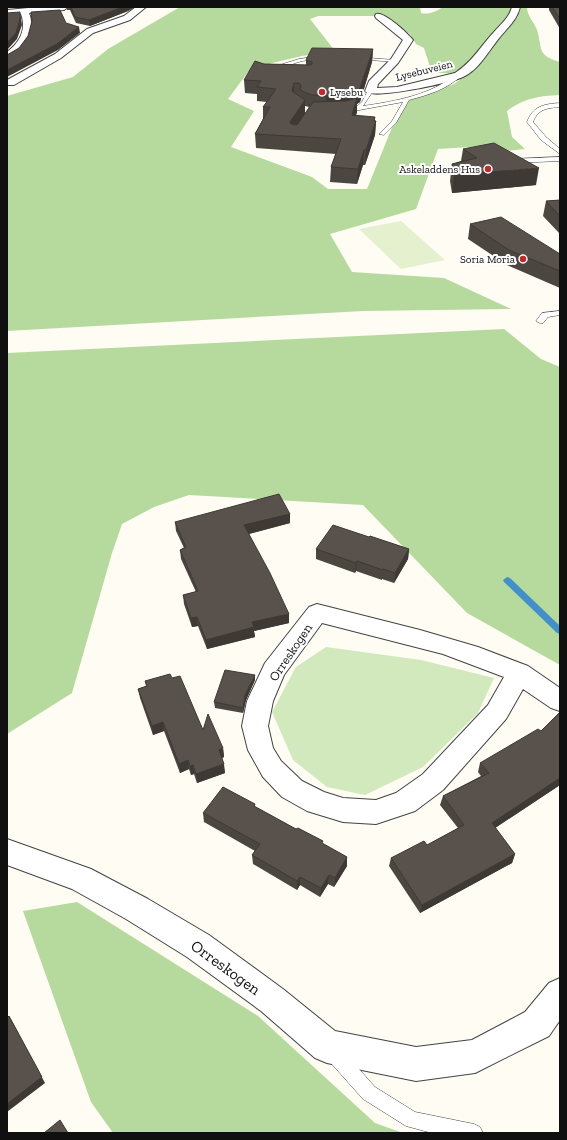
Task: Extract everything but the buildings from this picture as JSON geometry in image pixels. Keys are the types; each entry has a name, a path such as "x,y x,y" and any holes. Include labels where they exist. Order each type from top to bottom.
{"street":[{"path":"7,13 64,7"},
{"path":"10,83 58,56 90,31 127,18 142,7"},
{"name":"Lysebuveien","path":"379,16 404,35 408,40 395,61 373,83 370,91 398,90 459,75 466,71 480,57 509,20 516,7"},
{"path":"7,57 21,44 29,30 29,22 24,12"},
{"path":"76,29 90,31"},
{"name":"Orreskogen","path":"519,673 497,712 433,782 405,802 376,812 342,810 317,802 292,789 272,769 261,750 255,726 260,701 274,670 317,612 439,644 488,659 519,673 560,701"},
{"name":"Orreskogen","path":"7,852 81,879 137,909 198,946 272,1000 327,1046 416,1064 475,1056 537,1024 560,994"}],"lane":[{"path":"278,74 264,73 277,66 301,60 325,57"},
{"path":"353,58 395,61"},
{"path":"338,111 407,100 441,87 454,80 459,75"},
{"path":"357,109 364,103 370,91"},
{"path":"382,134 394,122 407,100"},
{"path":"560,105 539,108 533,113 530,122 552,146 560,152"},
{"path":"510,161 560,159"},
{"path":"540,321 545,315 560,313"},
{"name":"Orreskogen","path":"327,1046 369,1093 412,1120 474,1133"}],"green space":[{"path":"180,7 420,7 421,13 427,13 443,7 527,7 529,16 537,30 544,54 547,57 560,62 560,95 532,98 507,111 512,137 525,149 506,151 486,146 438,149 416,209 330,234 352,272 444,278 511,309 363,311 7,331 7,96 73,77 108,49","holes":["318,16 383,16 410,34 416,44 424,48 431,70 438,73 468,74 454,84 402,103 367,189 328,189 312,177 231,147 254,111 228,99 248,72 272,63 302,56 335,51 310,19"]},
{"path":"401,221 445,260 401,269 359,229"},
{"path":"504,329 541,359 560,367 560,665 467,613 363,505 189,495 154,507 122,524 112,553 72,693 7,734 7,353"},
{"path":"326,647 421,660 494,678 478,713 423,767 365,795 327,787 293,760 272,712 296,667"},
{"path":"77,902 258,1016 375,1123 403,1133 113,1133 91,1102 23,911"}],"waterway":[{"path":"507,580 560,631"}],"place":[{"name":"Lysebu","path":"322,92"},
{"name":"Askeladdens Hus","path":"488,169"},
{"name":"Soria Moria","path":"523,259"}]}
